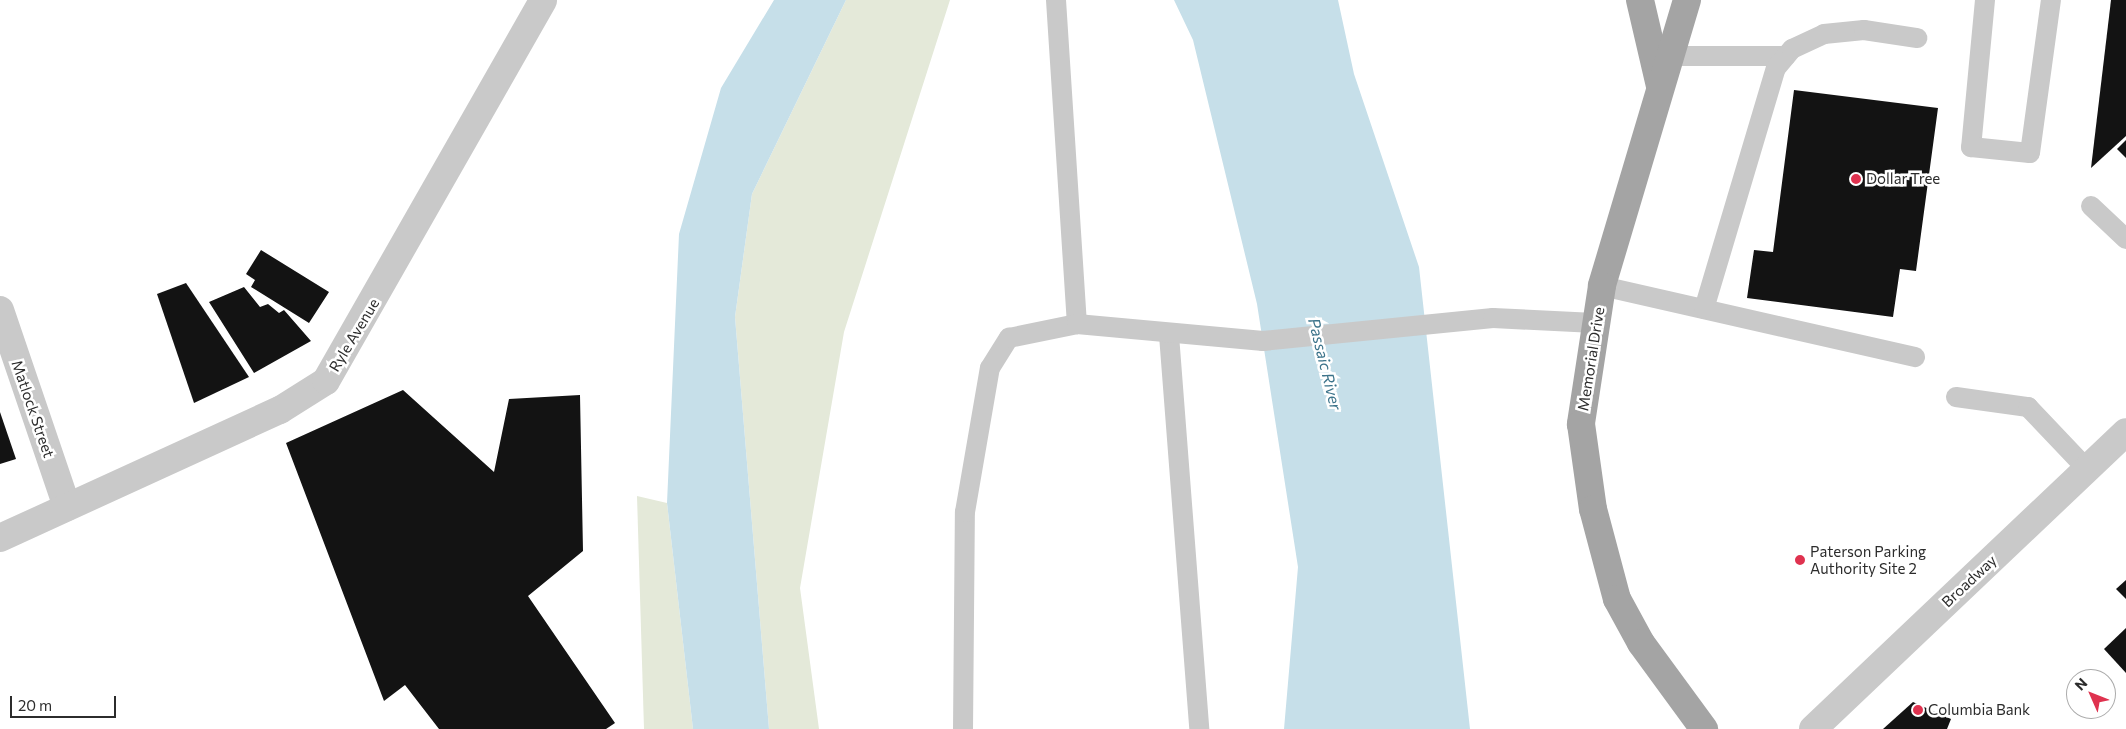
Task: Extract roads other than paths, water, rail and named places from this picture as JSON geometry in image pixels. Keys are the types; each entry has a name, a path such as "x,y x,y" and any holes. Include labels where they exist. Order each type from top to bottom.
{"main road":[{"path":"1640,0 1660,87"},
{"name":"Memorial Drive","path":"1687,0 1602,286 1581,424 1604,561 1641,643 1704,729"}],"street":[{"name":"Ryle Avenue","path":"0,538 280,410 326,381 543,0"},
{"name":"Matlock Street","path":"0,310 67,507"},
{"name":"Broadway","path":"1813,729 2126,432"}],"lane":[{"path":"1056,0 1077,324"},
{"path":"1986,0 1971,147 2030,152 2051,0"},
{"path":"1704,309 1776,68 1792,49 1824,34 1864,30 1918,38"},
{"path":"1670,56 1786,56"},
{"path":"2091,206 2126,239"},
{"path":"1602,286 1914,357"},
{"path":"963,729 964,512 990,368 1009,338 1077,324 1169,335 1263,341 1493,318 1595,324"},
{"path":"1169,335 1199,729"},
{"path":"1956,397 2028,407 2087,469"}],"water":[{"path":"774,0 846,0 752,194 735,317 769,729 693,729 667,503 679,234 721,88"},
{"name":"Passaic River","path":"1174,0 1338,0 1354,74 1419,267 1470,729 1284,729 1298,567 1257,304 1193,40"}],"place":[{"name":"Dollar Tree","path":"1856,179"},
{"name":"Paterson Parking Authority Site 2","path":"1800,560"},
{"name":"Columbia Bank","path":"1918,710"}]}
